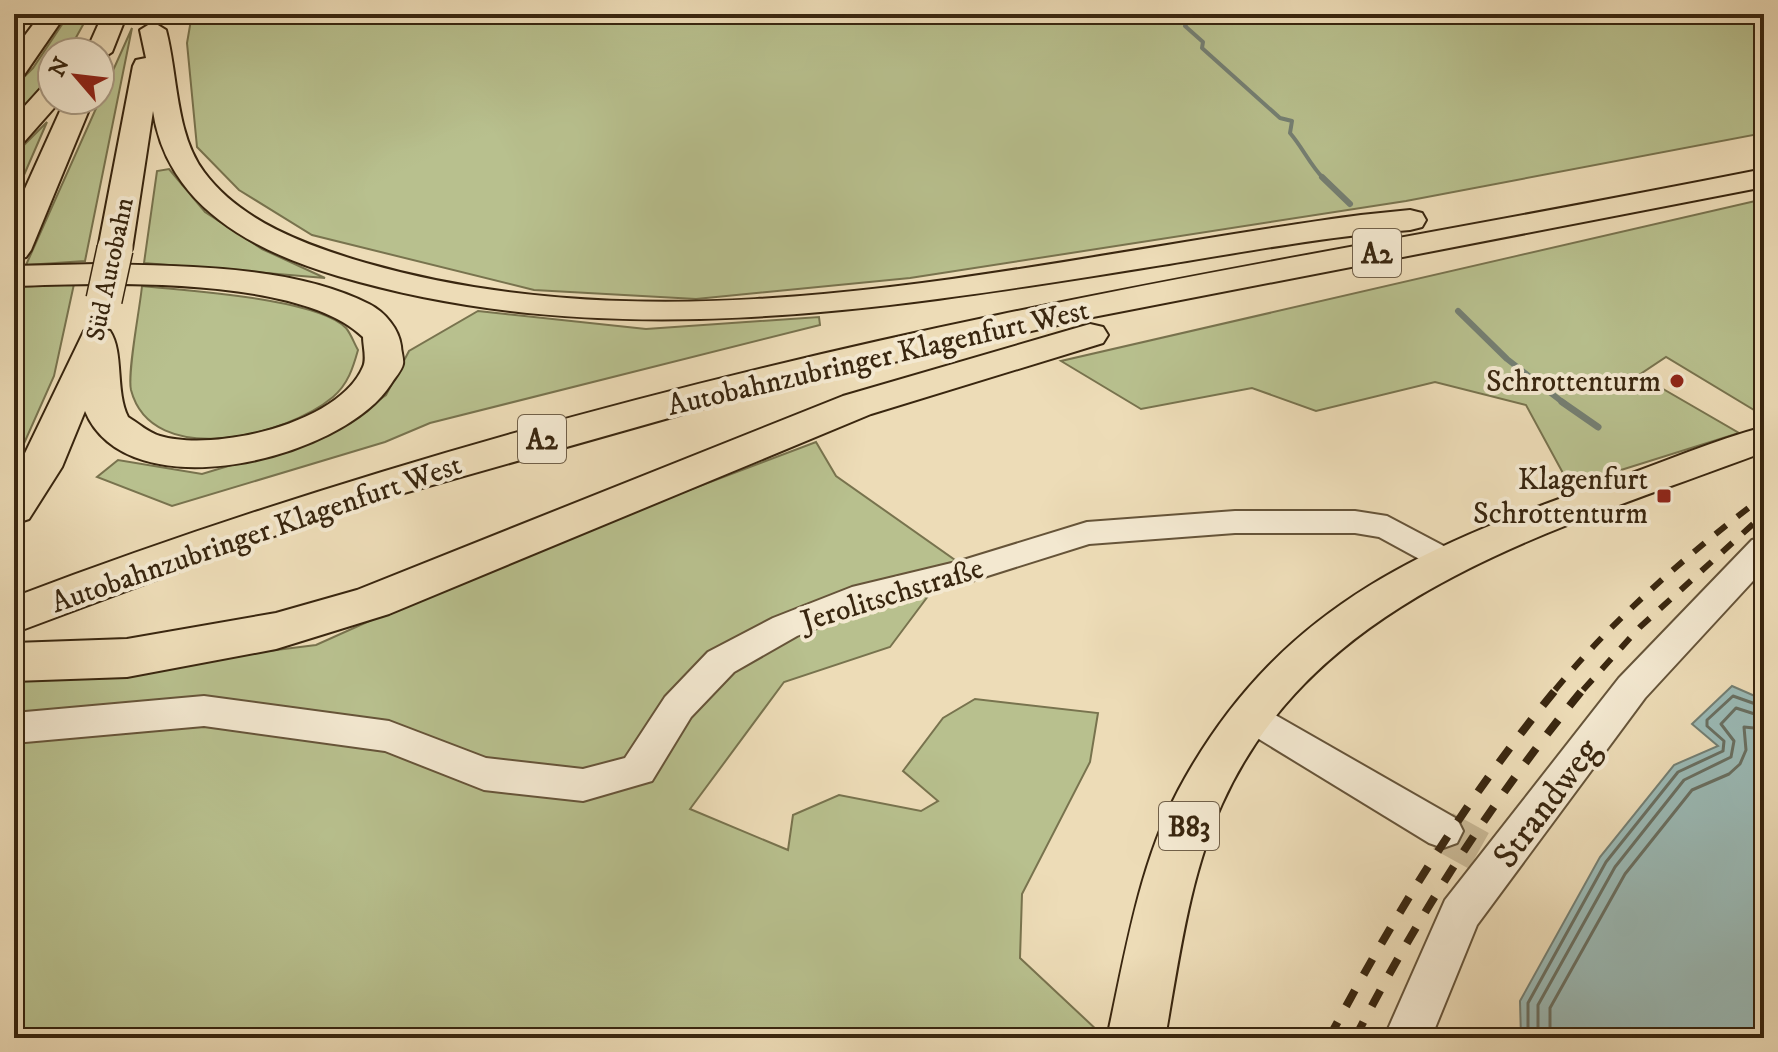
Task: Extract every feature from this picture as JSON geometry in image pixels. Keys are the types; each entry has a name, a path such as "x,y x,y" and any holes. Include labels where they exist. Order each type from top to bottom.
{"highway":[{"path":"14,69 54,14"},
{"path":"155,22 162,57 163,103 174,145 205,193 274,242 328,263 453,296 547,308 635,313 791,307 938,287 1109,273"},
{"name":"Süd Autobahn","path":"14,509 41,467 97,339 155,22"},
{"path":"14,136 36,111"},
{"path":"14,250 72,116"},
{"name":"Autobahnzubringer Klagenfurt West","path":"14,616 304,497 667,381 1109,273 1472,216 1764,159"},
{"name":"Autobahnzubringer Klagenfurt West","path":"14,586 116,546 778,377 996,327 1764,178"},
{"path":"14,662 127,658 276,631 372,602 744,448 857,405 1078,337 1523,236 1570,217"},
{"path":"14,276 145,275 287,289 346,305 381,334 385,349 382,366 374,382 349,407 316,428 271,445 206,456 168,454 135,444 114,426 102,408 97,339"}],"main road":[{"name":"B83","path":"1136,1038 1169,887 1187,829 1223,753 1249,715 1285,673 1341,621 1399,584 1445,561 1764,439"}],"street":[{"name":"Jerolitschstraße","path":"18,729 204,711 389,736 484,774 583,785 638,770 678,707 721,662 785,627 864,596 962,572 1087,533 1235,522 1355,522 1387,527 1445,561"},
{"name":"Strandweg","path":"1407,1038 1428,996 1460,914 1632,688 1764,548"},
{"path":"1249,715 1443,831"}],"green space":[{"path":"69,14 89,14 77,36 54,36"},
{"path":"192,14 1764,14 1764,133 1406,201 910,278 696,299 534,290 312,235 239,190 197,147 187,43"},
{"path":"132,28 116,107 116,64"},
{"path":"36,64 36,95 14,122 14,87"},
{"path":"93,116 114,116 85,261 26,265"},
{"path":"47,122 14,198 14,155"},
{"path":"169,169 205,212 262,249 325,278 144,263 157,171"},
{"path":"1764,199 1764,416 1666,357 1639,375 1739,433 1570,486 1526,405 1435,382 1316,411 1252,388 1141,409 1061,361"},
{"path":"74,284 54,376 14,466 14,287"},
{"path":"142,286 280,303 331,318 346,328 358,350 352,369 343,387 333,397 285,424 223,438 192,438 165,430 144,415 131,390 132,355"},
{"path":"478,311 646,329 819,317 820,325 430,423 385,442 172,506 97,477 118,460 202,474 327,436 386,395 409,351"},
{"path":"816,442 836,476 955,560 890,647 784,682 690,809 788,850 793,815 839,795 921,811 938,801 903,771 943,718 975,699 1098,713 1090,762 1022,894 1020,958 1099,1032 1097,1038 14,1038 14,677 36,680 316,645 512,557"}],"water":[{"path":"1732,686 1764,700 1764,1038 1521,1038 1520,1001 1600,857 1674,765 1718,746 1692,724"}],"waterway":[{"path":"1188,14 1191,17 1185,26 1203,42 1202,48 1280,118 1292,121 1290,133 1324,179"},
{"path":"1324,179 1350,204"},
{"path":"1458,311 1507,359 1565,404"},
{"path":"1562,402 1598,427"}],"tunnel":[{"path":"1443,831 1499,862"}],"railway":[{"path":"1555,690 1654,587 1764,496"},
{"path":"1583,690 1640,627 1764,514"},
{"path":"1329,1038 1434,857 1493,771 1557,688"},
{"path":"1355,1038 1406,945 1460,857 1519,771 1584,688"}],"place":[{"name":"Schrottenturm","path":"1677,381"},
{"name":"Klagenfurt Schrottenturm","path":"1664,496"}]}
